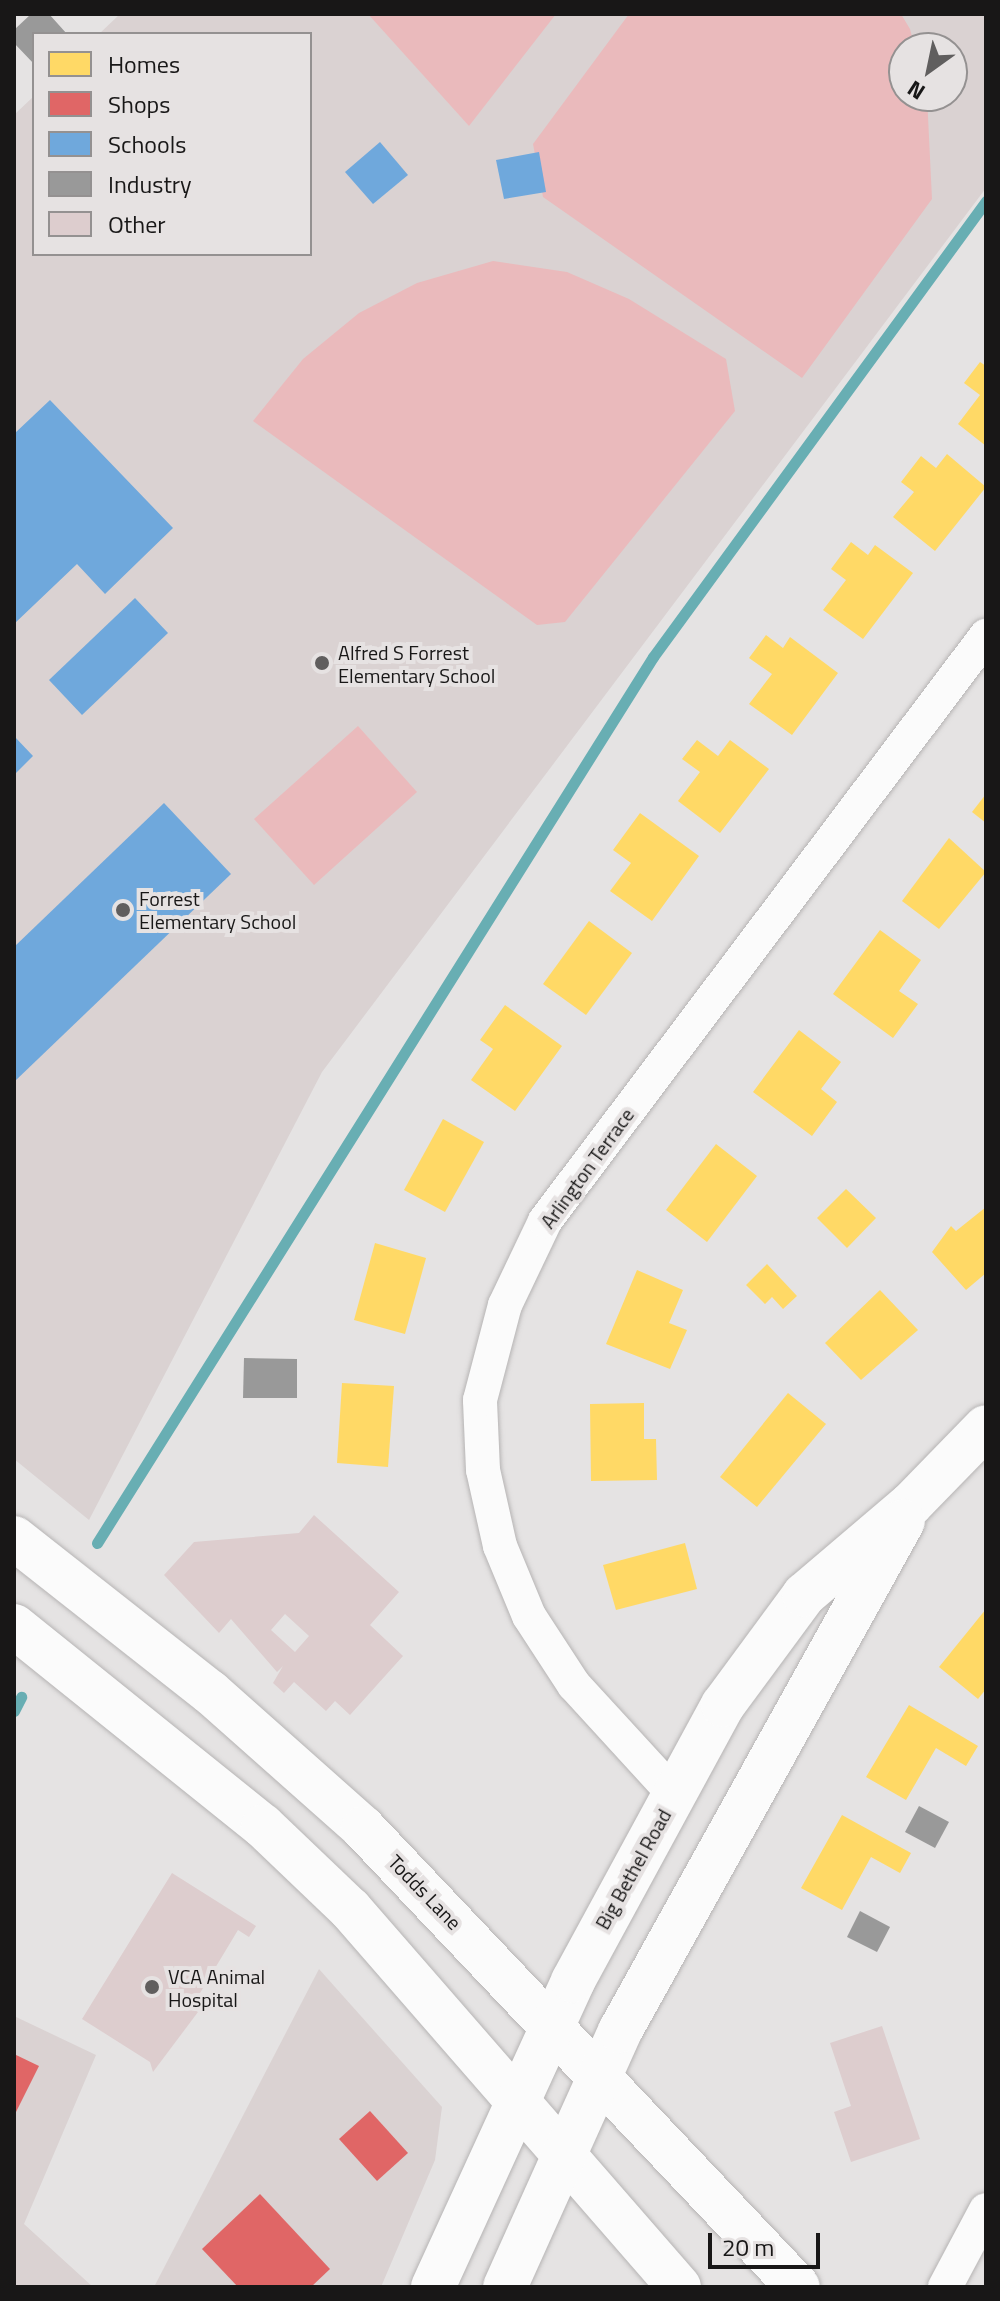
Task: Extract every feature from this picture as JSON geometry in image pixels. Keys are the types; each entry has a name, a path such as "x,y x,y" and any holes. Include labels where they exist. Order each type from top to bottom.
{"main road":[{"name":"Big Bethel Road","path":"433,2287 520,2102 551,2027 723,1705 804,1595 911,1504 986,1427"},
{"name":"Big Bethel Road","path":"505,2287 598,2077 911,1504"},
{"name":"Todds Lane","path":"14,1538 301,1771 551,2027 798,2287"},
{"path":"14,1626 324,1883 520,2102 564,2157 679,2287"}],"street":[{"name":"Arlington Terrace","path":"674,1794 574,1685 529,1616 500,1546 483,1470 480,1400 505,1305 545,1221 986,636"},
{"path":"945,2287 986,2210"}],"shaded area":[{"name":"Alfred S Forrest Elementary School","path":"120,14 986,14 986,188 322,1072 89,1520 14,1459 14,115 32,98 32,256 312,256 312,32 101,32"},
{"path":"368,14 556,14 469,126"},
{"path":"629,14 901,14 911,32 888,32 888,112 928,112 932,199 802,378 543,197 533,144"},
{"path":"493,261 567,272 629,299 726,359 735,411 565,622 537,625 253,421 303,359 359,313 417,283"},
{"path":"358,726 417,792 314,885 254,819"},
{"path":"319,1969 442,2107 435,2160 381,2287 154,2287"},
{"path":"14,2016 96,2055 24,2224 93,2287 14,2287"}],"building: Homes":[{"path":"980,362 986,366 986,446 958,424 980,395 964,383"},
{"path":"947,454 986,487 935,551 893,517 914,492 901,482 921,456 936,468"},
{"path":"851,542 868,555 875,545 913,573 863,639 823,610 846,580 831,569"},
{"path":"766,635 783,648 790,637 838,673 792,735 749,704 772,674 749,658"},
{"path":"697,740 718,756 730,740 769,769 720,833 678,801 700,772 682,759"},
{"path":"986,794 986,823 972,812"},
{"path":"640,813 699,856 652,921 610,891 631,863 613,850"},
{"path":"949,838 986,872 939,929 902,901"},
{"path":"589,921 632,953 586,1015 543,984"},
{"path":"880,930 921,960 899,991 918,1004 893,1038 833,994"},
{"path":"505,1005 562,1046 515,1111 471,1080 493,1049 480,1040"},
{"path":"799,1030 841,1062 821,1089 837,1102 812,1136 753,1092"},
{"path":"443,1119 484,1142 445,1212 404,1190"},
{"path":"716,1144 757,1176 707,1242 666,1210"},
{"path":"846,1189 876,1218 847,1248 817,1218"},
{"path":"986,1207 986,1273 966,1290 932,1252 951,1226 956,1231"},
{"path":"375,1243 426,1258 405,1334 354,1320"},
{"path":"767,1264 797,1296 783,1309 772,1297 765,1304 746,1285"},
{"path":"637,1270 683,1290 669,1323 687,1330 670,1369 606,1344"},
{"path":"880,1290 918,1330 861,1380 825,1343"},
{"path":"342,1383 394,1386 388,1467 337,1463"},
{"path":"788,1393 826,1424 757,1507 720,1477"},
{"path":"644,1403 644,1439 656,1439 657,1480 591,1481 590,1404"},
{"path":"685,1543 697,1589 616,1610 603,1565"},
{"path":"986,1609 986,1689 978,1699 939,1667"},
{"path":"909,1705 978,1746 966,1766 936,1748 906,1800 866,1777"},
{"path":"842,1815 911,1853 900,1873 871,1857 842,1910 801,1888"}],"building: Shops":[{"path":"14,2054 39,2066 14,2116"},
{"path":"370,2111 408,2153 377,2181 339,2139"},
{"path":"260,2194 330,2269 311,2287 238,2287 202,2249"}],"building: Schools":[{"path":"380,142 408,175 373,204 345,172"},
{"path":"539,152 546,192 504,199 496,160"},
{"path":"50,400 173,528 105,594 77,564 14,624 14,434"},
{"path":"135,598 168,633 82,715 49,680"},
{"path":"14,736 33,756 14,775"},
{"name":"Forrest Elementary School","path":"164,803 231,874 14,1082 14,947"}],"building: Industry":[{"path":"31,14 49,14 65,32 32,32 32,62 14,43 14,30"},
{"path":"244,1358 297,1359 297,1398 243,1398"},
{"path":"919,1806 949,1822 935,1848 905,1832"},
{"path":"860,1911 890,1927 877,1952 847,1937"}],"building: Other":[{"path":"314,1515 399,1592 370,1625 403,1656 350,1715 335,1701 326,1711 294,1682 284,1693 273,1683 283,1666 277,1672 231,1619 219,1633 164,1575 194,1542 299,1533","holes":["285,1614 309,1636 295,1652 271,1630"]},
{"name":"VCA Animal Hospital","path":"172,1873 256,1926 249,1937 238,1930 191,2008 198,2012 153,2072 150,2062 82,2019"},
{"path":"882,2026 920,2139 851,2162 834,2112 851,2106 830,2043"}],"waterway":[{"path":"97,1543 653,657 986,201"},
{"path":"14,1711 21,1697"}],"place":[{"name":"Alfred S Forrest Elementary School","path":"322,663"},
{"name":"Forrest Elementary School","path":"123,910"},
{"name":"VCA Animal Hospital","path":"152,1987"}]}
